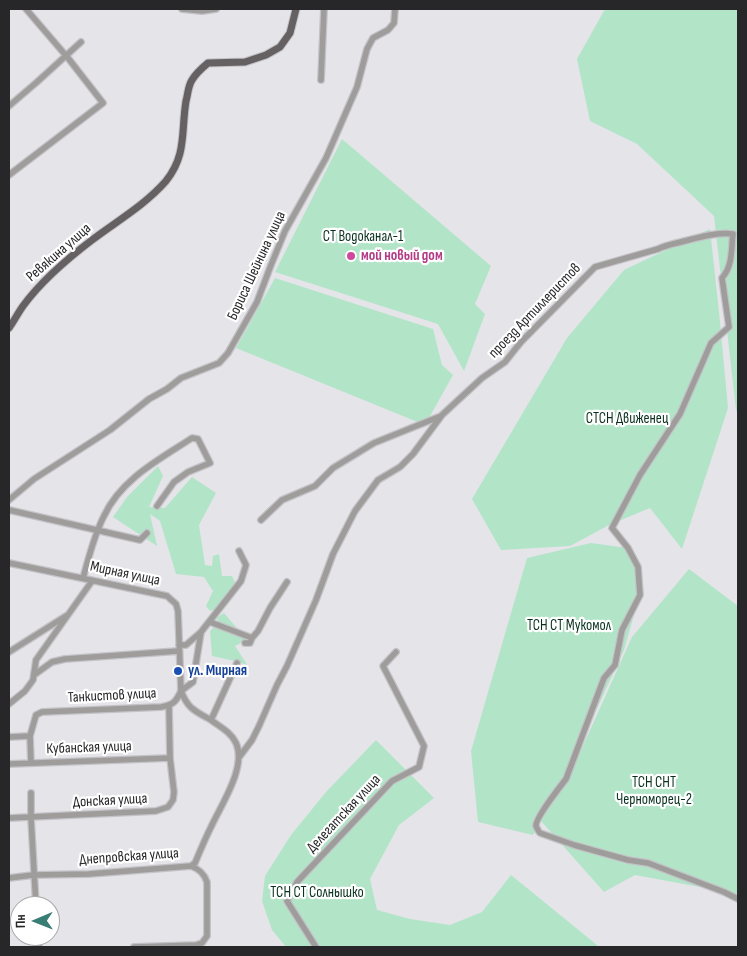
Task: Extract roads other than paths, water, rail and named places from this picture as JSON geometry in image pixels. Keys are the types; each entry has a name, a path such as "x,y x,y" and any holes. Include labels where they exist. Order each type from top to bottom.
{"main road":[{"name":"Ревякина улица","path":"9,328 23,306 64,262 142,204 166,180 179,160 188,90 197,72 208,63 245,62 266,56 280,47 290,33 296,9"}],"street":[{"path":"9,175 103,103 26,9"},
{"path":"182,9 202,11 216,9"},
{"path":"321,80 324,9"},
{"name":"Бориса Шейнина улица","path":"9,500 34,479 110,430 149,399 167,389 181,378 214,366 228,353 257,302 285,231 326,158 357,87 367,49 372,38 388,30 394,22 395,9"},
{"path":"9,106 81,42"},
{"name":"проезд Артиллеристов","path":"316,600 333,554 355,511 378,480 400,466 413,454 442,415 482,378 505,362 521,342 595,267 699,237 727,233 733,234 730,266 722,278 729,327 710,343 680,414 640,475 612,528 628,548 638,567 640,595 622,630 614,665 604,678 566,779 554,793 537,820 536,826 540,833 574,845 628,860 648,863 738,899"},
{"path":"261,520 282,500 314,486 333,468 374,443 442,415"},
{"path":"83,578 97,530 105,513 121,490 133,478 192,438 198,439 210,463 188,472 174,482 157,506"},
{"path":"9,510 140,540 148,533"},
{"path":"34,675 52,662 64,659 179,648 186,645 210,622 241,581 246,566 239,551"},
{"name":"Мирная улица","path":"9,563 167,596 176,604 178,611 181,692"},
{"path":"9,704 25,691 33,680 36,660 92,581"},
{"path":"245,643 250,643 287,582"},
{"name":"Днепровская улица","path":"9,878 191,866 195,863 230,788 240,756 252,740 259,726 316,600"},
{"path":"9,652 70,614"},
{"path":"210,622 252,638"},
{"name":"Танкистов улица","path":"30,736 36,715 42,712 169,706 193,682 201,632"},
{"name":"Делегатская улица","path":"316,947 287,900 297,882 392,781 419,767 424,746 383,666 396,652"},
{"path":"211,720 237,663"},
{"path":"181,692 188,706 231,734 240,756"},
{"name":"Донская улица","path":"9,818 156,811 168,807 173,800 174,792 170,758 169,706"},
{"path":"9,737 30,736 31,763"},
{"name":"Кубанская улица","path":"9,764 170,758"},
{"path":"31,793 35,896"},
{"path":"134,947 196,945 202,943 207,936 207,882 204,874 191,866"}],"place":[{"name":"мой новый дом","path":"351,256"},
{"name":"ул. Мирная","path":"178,671"}],"park label":[{"name":"СТ Водоканал-1","path":"363,237"},
{"name":"СТСН Движенец","path":"627,419"},
{"name":"ТСН СТ Мукомол","path":"569,626"},
{"name":"ТСН СНТ Черноморец-2","path":"654,792"},
{"name":"ТСН СТ Солнышко","path":"317,893"}]}
